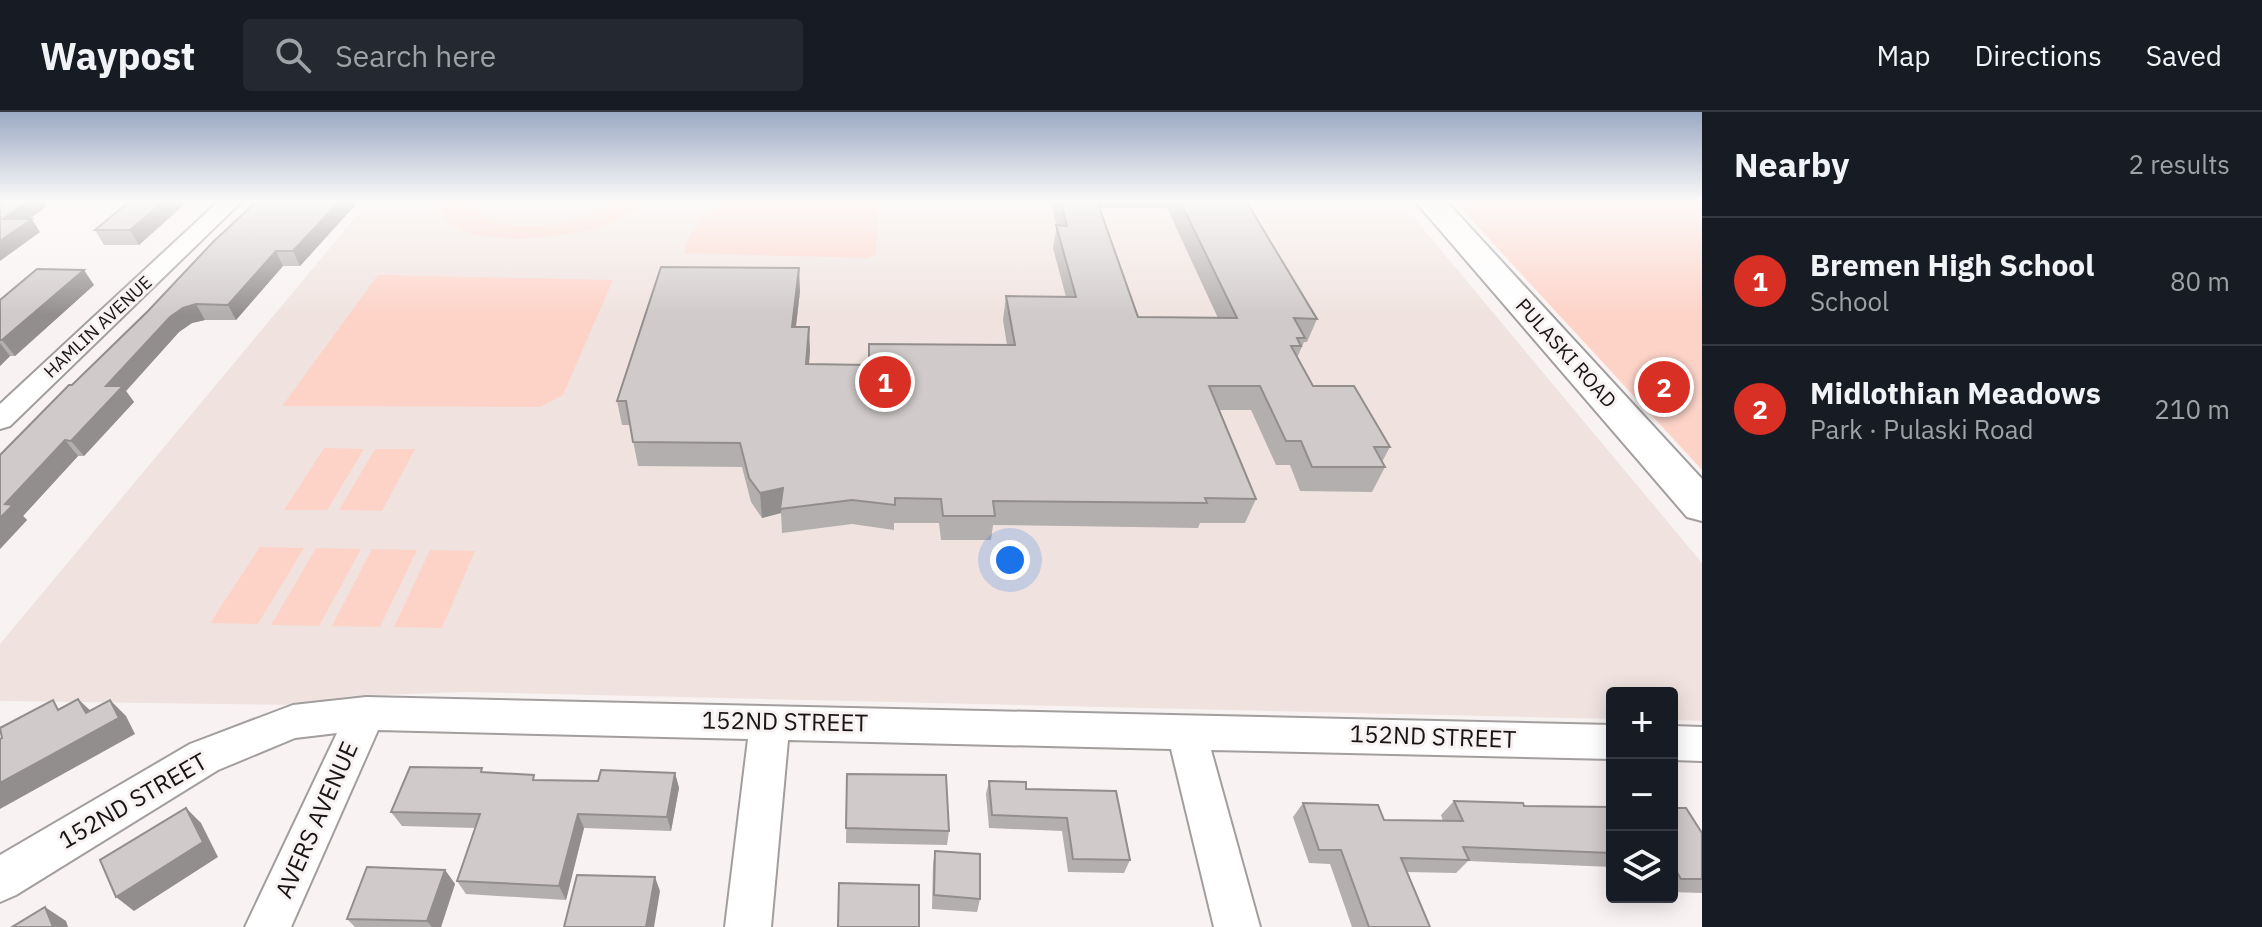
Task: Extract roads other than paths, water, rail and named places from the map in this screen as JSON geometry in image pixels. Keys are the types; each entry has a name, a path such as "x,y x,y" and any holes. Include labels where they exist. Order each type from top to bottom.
{"main road":[{"name":"PULASKI ROAD","path":"1464,239 1702,506"}],"street":[{"name":"HAMLIN AVENUE","path":"0,420 191,239"},
{"name":"152ND STREET","path":"0,880 204,757 293,722 366,713 1606,742"},
{"name":"AVERS AVENUE","path":"268,927 366,713"},
{"path":"748,927 770,722"},
{"path":"1186,730 1237,927"},
{"path":"1678,743 1702,744"}],"place":[{"name":"Bremen High School","path":"885,382"},
{"name":"Midlothian Meadows","path":"1664,387"}]}
